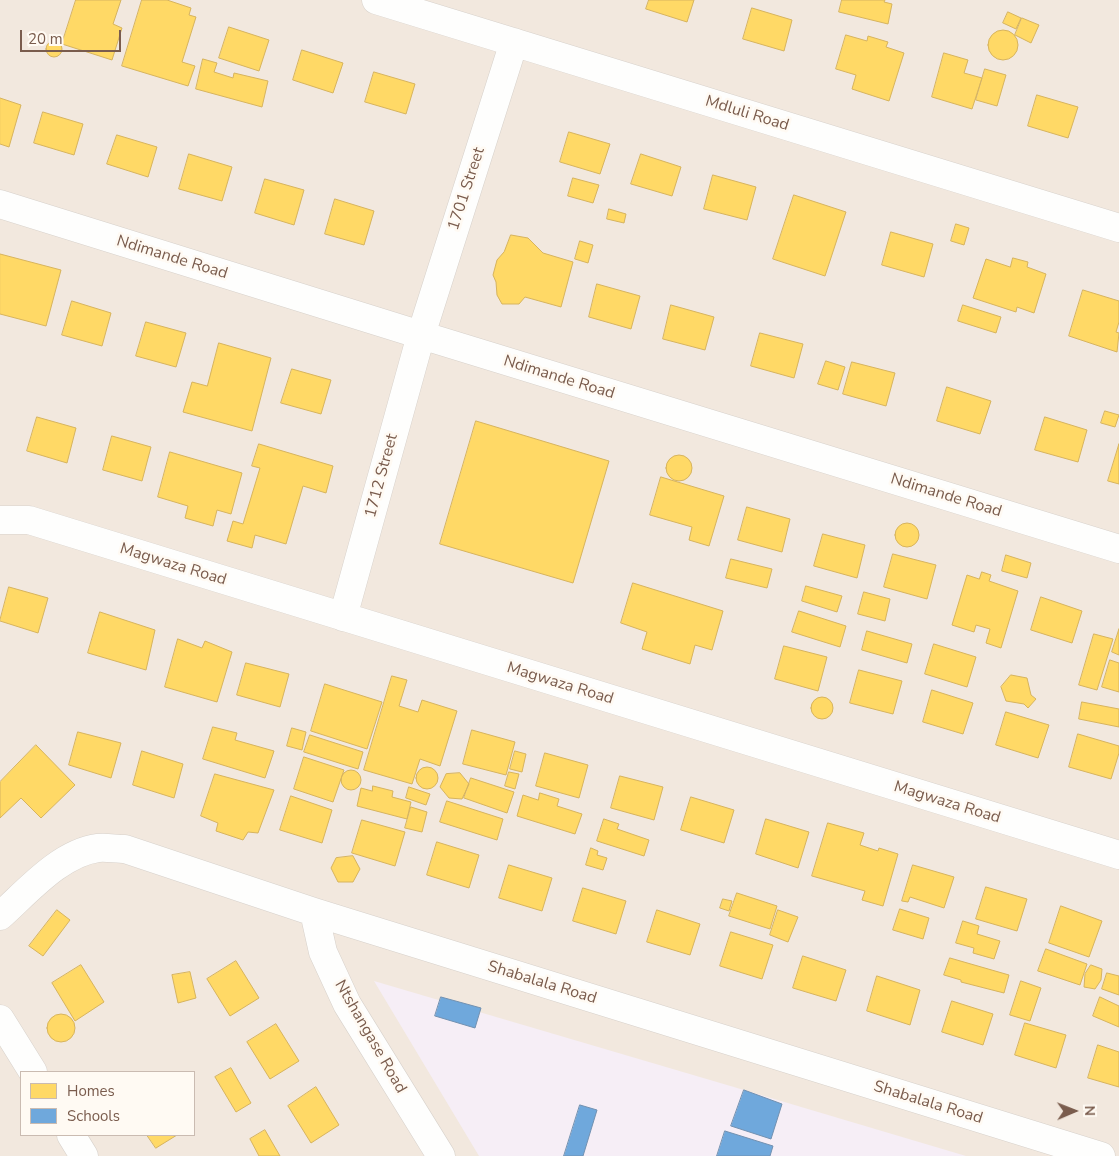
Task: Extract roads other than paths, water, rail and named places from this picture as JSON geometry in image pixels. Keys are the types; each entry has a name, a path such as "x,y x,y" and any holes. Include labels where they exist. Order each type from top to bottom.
{"street":[{"name":"Mdluli Road","path":"376,0 1119,228"},
{"name":"1701 Street","path":"421,335 514,42"},
{"name":"Ndimande Road","path":"0,204 1119,549"},
{"name":"1712 Street","path":"343,617 421,335"},
{"name":"Magwaza Road","path":"0,520 29,520 1119,856"},
{"name":"Shabalala Road","path":"0,916 55,867 78,854 98,848 125,849 314,912 1101,1156"},
{"name":"Ntshangase Road","path":"314,912 323,952 347,1004 441,1156"},
{"path":"0,1019 32,1071"},
{"path":"72,1136 84,1156"}]}
